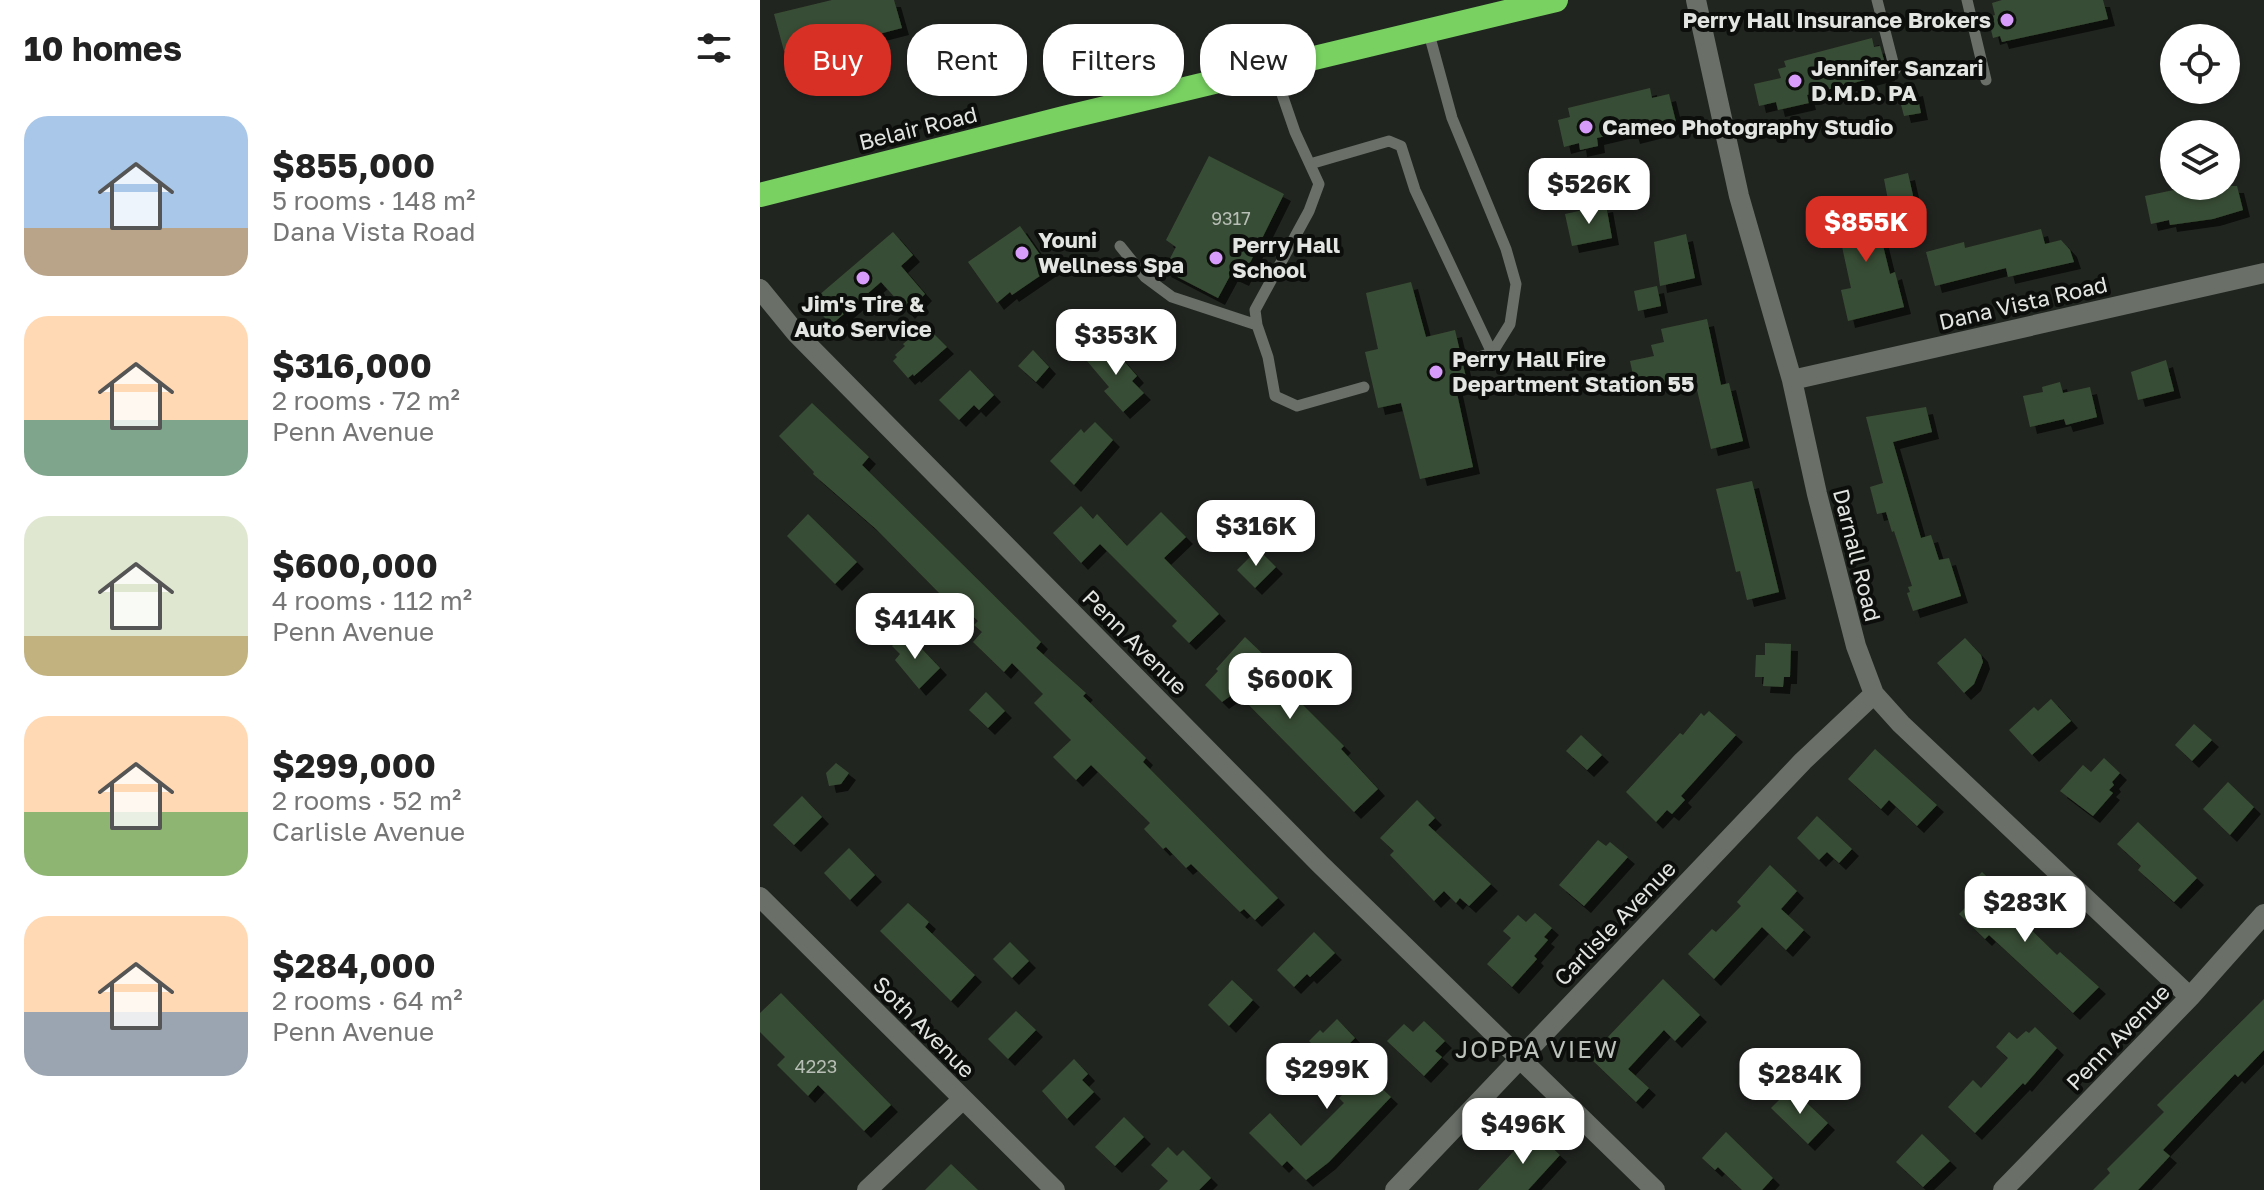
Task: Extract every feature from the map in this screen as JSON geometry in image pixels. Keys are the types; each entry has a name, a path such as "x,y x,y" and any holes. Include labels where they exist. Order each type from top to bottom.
{"highway":[{"name":"Belair Road","path":"1316,56 1428,29 1476,8 1556,0"},
{"name":"Belair Road","path":"760,195 1200,85"}],"street":[{"name":"Darnall Road","path":"1696,0 1739,196 1792,380 1852,630 1874,694 1901,724 2190,997"},
{"name":"Dana Vista Road","path":"1792,380 2264,273"},
{"name":"Penn Avenue","path":"760,289 796,333 1320,864 1655,1190"},
{"name":"Carlisle Avenue","path":"1395,1190 1803,761 1874,694"},
{"name":"Soth Avenue","path":"760,897 1055,1190"},
{"name":"Penn Avenue","path":"2003,1190 2190,997 2264,914"},
{"path":"867,1190 963,1099"}],"lane":[{"path":"1877,0 1895,70"},
{"path":"1967,0 1986,80"},
{"path":"1428,29 1452,118 1506,249 1516,284 1510,324 1492,353 1469,360"},
{"path":"1283,96 1295,132 1319,184 1309,211 1255,310 1275,396 1297,406 1364,387"},
{"path":"1310,164 1389,141 1401,146 1415,190 1492,353"},
{"path":"1120,246 1145,277 1172,297 1257,325"}],"building":[{"path":"832,0 894,0 902,28 891,31 891,24 784,24 784,51 774,14"},
{"path":"2002,0 2103,0 2108,19 2002,42 2000,36 1993,38 1988,17 1995,15 1992,3"},
{"path":"1872,38 1874,47 1880,46 1888,74 1807,95 1809,103 1778,110 1776,102 1759,106 1754,84 1781,78 1778,69 1786,67 1784,61"},
{"path":"1650,88 1652,98 1669,94 1677,126 1633,137 1631,130 1597,138 1598,146 1580,150 1579,143 1564,147 1558,120 1570,117 1568,108"},
{"path":"1916,89 1921,113 1904,116 1898,93"},
{"path":"1209,156 1284,194 1242,279 1231,274 1218,298 1164,270 1176,247 1166,240"},
{"path":"1908,173 1914,200 1889,205 1884,179"},
{"path":"2160,193 2160,200 2240,198 2243,210 2213,219 2170,225 2169,220 2151,224 2145,196"},
{"path":"1849,201 1851,209 1873,205 1890,274 1895,272 1904,307 1848,321 1841,290 1851,288 1833,205"},
{"path":"1606,205 1612,238 1572,246 1565,214"},
{"path":"1020,226 1050,269 997,303 968,262"},
{"path":"2041,229 2045,244 2061,240 2070,250 2074,262 2008,277 2006,268 1935,286 1926,252 1964,242 1965,248"},
{"path":"893,232 913,255 901,266 925,294 908,312 881,282 831,325 811,302"},
{"path":"1686,234 1695,278 1660,286 1654,242"},
{"path":"1411,282 1426,337 1455,330 1468,386 1456,389 1473,467 1420,479 1401,403 1378,408 1365,352 1378,349 1366,293"},
{"path":"1657,286 1661,306 1638,311 1634,291"},
{"path":"1707,319 1721,385 1729,383 1743,441 1711,449 1694,377 1636,389 1630,361 1654,356 1651,345 1664,342 1661,329"},
{"path":"925,325 947,347 908,378 893,361 905,346 903,344"},
{"path":"1108,343 1137,376 1132,381 1144,393 1123,412 1104,391 1109,387 1087,361"},
{"path":"1033,350 1049,367 1036,382 1018,366"},
{"path":"2166,360 2174,391 2138,400 2131,372"},
{"path":"970,370 994,395 979,410 974,405 959,420 939,400"},
{"path":"2060,382 2063,393 2090,387 2097,417 2066,425 2064,419 2030,427 2023,396 2043,392 2042,387"},
{"path":"812,403 869,457 862,465 1041,642 1036,648 1086,693 1083,696 1146,758 1143,762 1278,898 1255,920 1244,909 1240,912 1191,864 1186,868 1166,847 1163,849 1144,829 1150,823 1091,765 1076,780 1053,757 1071,740 1034,703 1043,694 1012,663 1004,672 973,642 982,632 974,625 978,621 952,597 947,601 876,529 813,474 779,436"},
{"path":"1926,407 1932,432 1893,442 1921,538 1931,535 1939,560 1949,558 1961,596 1913,611 1907,593 1910,592 1908,587 1912,586 1894,531 1886,512 1877,514 1870,487 1883,483 1866,417"},
{"path":"1095,422 1113,440 1074,485 1050,461 1081,429 1084,433"},
{"path":"1752,481 1779,592 1747,600 1740,571 1736,572 1716,489"},
{"path":"1081,506 1093,519 1097,514 1127,546 1161,512 1186,537 1164,558 1219,614 1189,643 1172,626 1177,621 1100,544 1081,563 1053,533"},
{"path":"808,514 857,562 835,584 787,536"},
{"path":"1258,549 1276,567 1255,588 1237,570"},
{"path":"906,632 940,668 919,689 895,660 900,654 892,646"},
{"path":"1245,637 1286,676 1281,683 1344,746 1341,749 1378,789 1354,812 1236,692 1222,702 1205,685"},
{"path":"1965,638 1981,655 1983,662 1974,684 1964,693 1937,663"},
{"path":"1765,643 1791,644 1790,677 1784,677 1783,687 1763,686 1764,677 1755,677 1756,655 1765,655"},
{"path":"986,692 1005,711 988,728 969,710"},
{"path":"2051,699 2071,721 2032,755 2009,730 2034,707 2038,711"},
{"path":"1709,711 1736,735 1681,796 1685,800 1672,814 1667,810 1656,822 1626,792 1680,733 1683,735 1701,713 1704,716"},
{"path":"2194,724 2212,740 2192,761 2175,745"},
{"path":"1581,735 1602,755 1587,770 1566,751"},
{"path":"1875,749 1937,805 1917,826 1889,800 1881,809 1848,779"},
{"path":"2104,758 2120,773 2109,790 2113,793 2093,816 2060,791 2083,765 2091,772"},
{"path":"836,763 849,773 841,784 829,786 826,773"},
{"path":"2228,782 2254,807 2230,835 2203,809"},
{"path":"802,796 822,817 794,845 773,825"},
{"path":"1417,800 1435,818 1428,825 1491,884 1469,906 1460,898 1456,903 1444,891 1434,901 1390,855 1394,851 1380,838"},
{"path":"1817,816 1852,849 1839,863 1827,852 1819,860 1797,838"},
{"path":"2138,822 2197,878 2174,902 2138,870 2141,866 2117,844"},
{"path":"1598,840 1606,846 1610,842 1628,857 1584,906 1559,885"},
{"path":"849,848 875,875 850,900 824,873"},
{"path":"1770,865 1797,891 1781,909 1804,930 1786,950 1762,927 1714,979 1688,954 1712,929 1716,932 1741,906 1737,902"},
{"path":"1982,872 2017,906 2012,911 2057,955 2060,952 2099,987 2073,1013 1989,935 1985,939 1959,914 1975,898 1966,889"},
{"path":"908,903 929,922 925,927 975,975 951,1001 880,931"},
{"path":"1535,913 1552,928 1544,937 1548,940 1534,956 1537,959 1512,987 1487,964 1511,938 1503,931 1518,915 1526,922"},
{"path":"1314,932 1335,953 1310,977 1307,974 1294,987 1277,970"},
{"path":"1010,942 1029,961 1012,978 993,959"},
{"path":"1663,979 1700,1015 1675,1041 1664,1030 1628,1069 1649,1088 1636,1102 1589,1057"},
{"path":"1232,980 1253,1000 1229,1026 1208,1005"},
{"path":"781,993 891,1105 864,1131 818,1085 808,1096 777,1065 785,1057 760,1032 760,1013"},
{"path":"2264,999 2264,1050 2238,1077 2235,1074 2163,1150 2170,1156 2138,1190 2093,1190 2110,1173 2107,1169 2164,1112 2157,1105"},
{"path":"1016,1011 1036,1030 1008,1059 988,1039"},
{"path":"1337,1019 1355,1038 1342,1051 1391,1097 1329,1162 1306,1180 1287,1161 1282,1166 1249,1133 1270,1113 1301,1146 1344,1103 1339,1098 1345,1092 1337,1084 1344,1076 1309,1041"},
{"path":"1424,1021 1445,1041 1435,1051 1442,1057 1424,1076 1387,1041 1404,1024 1413,1032"},
{"path":"2035,1027 2057,1048 2025,1085 2023,1083 1975,1133 1948,1107 1973,1080 1981,1088 2008,1058 1996,1047 2009,1032 2017,1039"},
{"path":"1074,1059 1088,1074 1082,1080 1094,1092 1067,1119 1042,1091"},
{"path":"1791,1088 1828,1123 1808,1144 1771,1108"},
{"path":"1124,1117 1144,1137 1115,1166 1095,1147"},
{"path":"1533,1130 1560,1155 1528,1190 1478,1190"},
{"path":"1726,1132 1773,1178 1762,1190 1742,1190 1718,1167 1715,1170 1702,1158"},
{"path":"1922,1134 1950,1161 1923,1187 1896,1162"},
{"path":"1168,1147 1177,1156 1183,1150 1211,1178 1199,1190 1159,1190 1168,1181 1151,1165"},
{"path":"951,1164 978,1190 925,1190"}],"place":[{"name":"Perry Hall Insurance Brokers","path":"2007,20"},
{"name":"Jennifer Sanzari D.M.D. PA","path":"1795,81"},
{"name":"Cameo Photography Studio","path":"1586,127"},
{"name":"Youni Wellness Spa","path":"1022,253"},
{"name":"Perry Hall School","path":"1216,258"},
{"name":"Jim's Tire & Auto Service","path":"863,278"},
{"name":"Perry Hall Fire Department Station 55","path":"1436,372"}],"district":[{"name":"JOPPA VIEW","path":"1537,1050"}]}
